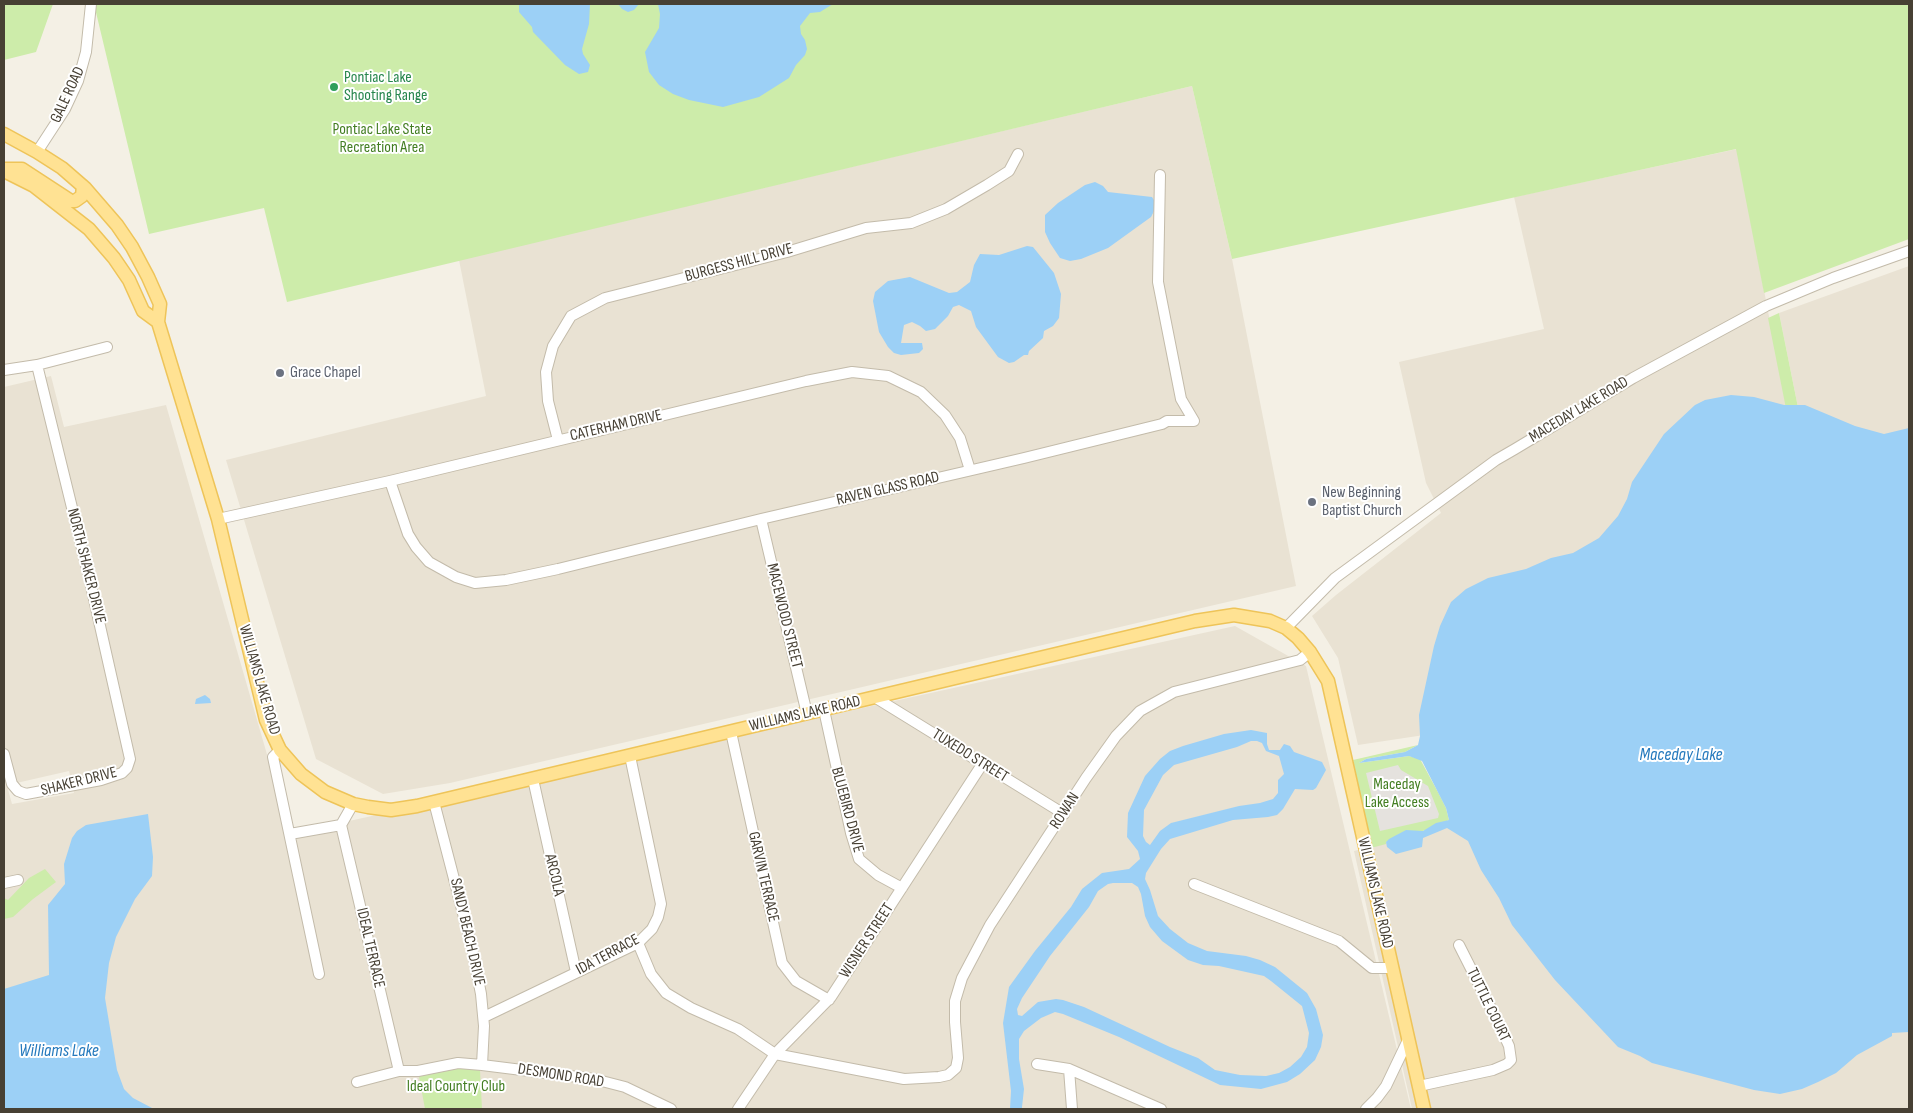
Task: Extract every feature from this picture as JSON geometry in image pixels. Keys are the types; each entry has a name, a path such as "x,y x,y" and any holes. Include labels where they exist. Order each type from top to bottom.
{"main road":[{"name":"WILLIAMS LAKE ROAD","path":"4,134 62,168 83,186 117,225 135,253 160,304 158,322 218,519 266,720 280,750 301,774 325,792 353,804 391,810 533,779 1210,617 1234,615 1270,620 1286,628 1298,638 1321,668 1330,688 1424,1109"},
{"path":"4,170 22,169 71,201 75,201 82,196 83,186"},
{"name":"WILLIAMS LAKE ROAD","path":"4,170 34,186 89,229 117,262 129,280 143,311 158,322"},
{"path":"117,262 125,262 135,253"}],"street":[{"name":"GALE ROAD","path":"37,152 78,81 86,52 91,4"},
{"name":"BURGESS HILL DRIVE","path":"558,440 548,401 546,372 552,346 571,316 606,298 787,252 866,228 911,223 946,209 1009,171 1018,154"},
{"name":"RAVEN GLASS ROAD","path":"390,481 408,534 416,547 430,562 456,577 475,583 506,580 558,569 1136,431 1168,421 1194,421 1181,399 1158,282 1160,175"},
{"name":"MACEDAY LAKE ROAD","path":"1286,628 1335,578 1515,448 1632,378 1766,306 1909,251"},
{"path":"4,370 36,365 108,348"},
{"name":"NORTH SHAKER DRIVE","path":"36,365 122,717 129,752 128,768"},
{"name":"CATERHAM DRIVE","path":"218,519 390,481 806,381 852,372 888,376 920,392 945,415 960,438 970,470"},
{"name":"MACEWOOD STREET","path":"761,519 807,714"},
{"name":"ROWAN","path":"775,1054 904,1079 939,1078 948,1075 956,1068 958,1058 955,1001 962,978 990,925 1086,778 1116,736 1140,711 1174,692 1300,660 1310,652"},
{"name":"TUXEDO STREET","path":"876,698 1064,814"},
{"name":"BLUEBIRD DRIVE","path":"824,710 848,824 859,859 878,875 902,888"},
{"name":"GARVIN TERRACE","path":"731,732 782,964 796,981 829,1000"},
{"path":"280,750 273,756 319,974"},
{"name":"SHAKER DRIVE","path":"4,754 12,784 18,791 30,794 101,780 122,773 128,768"},
{"name":"IDA TERRACE","path":"484,1017 638,943 652,929 658,917 661,904 630,756"},
{"name":"WISNER STREET","path":"738,1109 775,1054 829,1000 983,763"},
{"name":"ARCOLA","path":"533,779 576,972"},
{"name":"SANDY BEACH DRIVE","path":"434,802 472,948 481,994 484,1017 482,1065"},
{"path":"290,834 341,825 353,804"},
{"name":"IDEAL TERRACE","path":"341,825 399,1071"},
{"path":"4,883 18,880"},
{"path":"1194,884 1339,941 1372,968 1392,968"},
{"path":"638,943 652,974 666,993 692,1008 738,1029 775,1054"},
{"name":"TUTTLE COURT","path":"1419,1086 1494,1070 1511,1060 1509,1046 1459,945"},
{"path":"1366,1109 1386,1086 1408,1040"},
{"name":"DESMOND ROAD","path":"357,1082 399,1071 418,1071 458,1063 482,1065 594,1079 625,1087 672,1109"},
{"path":"1036,1064 1069,1069 1161,1109"},
{"path":"1069,1069 1072,1109"}],"shaded area":[{"path":"1192,86 1232,259 1296,586 450,783 383,794 316,759 226,460 486,396 459,260"},
{"path":"1737,149 1801,484 1464,729 1358,745 1338,658 1312,616 1441,513 1426,483 1399,362 1544,329 1514,197"},
{"path":"1909,266 1909,464 1813,482 1779,313"},
{"name":"Ideal Country Club","path":"51,376 64,427 166,405 290,834 1235,626 1306,666 1411,1109 95,1109 4,1035 4,775 12,804 74,793 69,771 12,784 4,748 4,387"},
{"path":"1398,765 1401,770 1428,786 1439,814 1438,818 1380,831 1366,773"},
{"path":"1468,822 1909,943 1909,1109 1412,1109 1354,851"}],"green space":[{"path":"4,4 53,4 36,52 4,60"},
{"name":"Pontiac Lake State Recreation Area","path":"94,4 1909,4 1909,239 1764,293 1736,149 1232,259 1192,86 287,302 264,208 149,234"},
{"path":"1779,313 1813,482 1801,484 1768,318"},
{"name":"Maceday Lake Access","path":"1418,745 1405,752 1366,759 1359,763 1409,756 1420,759 1446,808 1449,820 1426,830 1371,848 1353,760"},
{"path":"45,869 56,882 13,917 4,919 4,898 8,900 29,878"},
{"name":"Ideal Country Club","path":"458,1063 480,1070 482,1109 425,1109 418,1071"}],"water":[{"path":"519,4 590,4 589,24 582,49 590,65 588,72 579,74 565,65 533,32 532,27 519,12"},
{"path":"618,4 639,4 634,10 628,12"},
{"path":"658,4 833,4 820,12 810,13 800,26 807,49 789,78 759,97 723,107 689,100 673,94 659,85 649,72 645,52 659,28 660,14"},
{"path":"1095,182 1103,186 1108,192 1152,197 1157,205 1151,217 1108,248 1081,259 1070,261 1060,258 1045,232 1045,215 1058,203 1085,185"},
{"path":"1027,246 1033,247 1054,273 1061,294 1059,318 1053,326 1044,331 1043,338 1029,351 1028,355 1024,355 1009,363 998,357 976,327 971,311 959,305 953,307 948,316 935,329 926,331 912,322 904,325 901,343 922,343 923,349 919,353 901,355 894,353 888,347 879,332 873,301 875,292 888,281 910,277 949,293 957,292 970,282 974,265 980,254 999,255"},
{"name":"Maceday Lake","path":"1731,395 1754,397 1784,405 1805,405 1855,426 1884,434 1909,428 1909,1032 1892,1033 1892,1036 1857,1055 1836,1073 1802,1089 1780,1094 1754,1090 1652,1063 1618,1047 1555,980 1512,925 1499,898 1481,870 1468,841 1447,828 1423,838 1422,847 1396,854 1387,847 1386,842 1389,839 1406,830 1423,831 1436,823 1449,820 1446,808 1422,761 1409,756 1359,763 1366,759 1405,752 1418,745 1420,736 1419,715 1434,646 1440,626 1451,602 1466,589 1488,578 1526,569 1551,558 1573,553 1599,538 1618,516 1627,499 1632,482 1664,434 1695,405 1705,400"},
{"path":"205,695 210,699 211,703 195,704 196,699"},
{"path":"1251,730 1267,733 1269,750 1280,750 1284,744 1290,746 1294,752 1322,762 1326,770 1313,790 1295,789 1283,809 1277,815 1233,820 1170,839 1161,849 1146,873 1145,879 1158,916 1170,929 1188,943 1207,951 1246,956 1260,960 1275,967 1307,993 1316,1009 1323,1035 1321,1047 1315,1060 1300,1074 1287,1082 1261,1089 1220,1085 1119,1037 1055,1012 1041,1018 1024,1031 1019,1039 1019,1059 1024,1089 1022,1109 1010,1109 1011,1091 1003,1023 1009,987 1035,951 1071,907 1082,889 1102,873 1129,869 1140,859 1138,851 1127,837 1128,813 1145,776 1170,751 1224,734","holes":["1251,741 1262,743 1266,751 1279,756 1284,774 1278,780 1278,793 1273,799 1171,823 1160,831 1150,845 1146,842 1143,836 1144,810 1163,775 1174,765 1237,747","1113,883 1132,883 1138,887 1145,916 1150,927 1162,941 1188,960 1203,965 1219,966 1264,976 1302,1006 1309,1033 1307,1047 1301,1057 1290,1067 1279,1073 1266,1076 1240,1075 1215,1070 1198,1058 1084,1007 1063,1000 1056,999 1038,1002 1022,1016 1018,1015 1017,1009 1022,998 1050,956 1089,907 1098,891"]},
{"name":"Williams Lake","path":"148,814 153,857 152,876 135,899 116,937 109,963 105,998 117,1070 124,1089 133,1098 154,1109 4,1109 4,989 49,975 48,905 65,884 64,864 72,838 77,831 86,825"}],"place":[{"name":"Pontiac Lake Shooting Range","path":"334,87"},
{"name":"Grace Chapel","path":"280,373"},
{"name":"New Beginning Baptist Church","path":"1312,502"}]}
